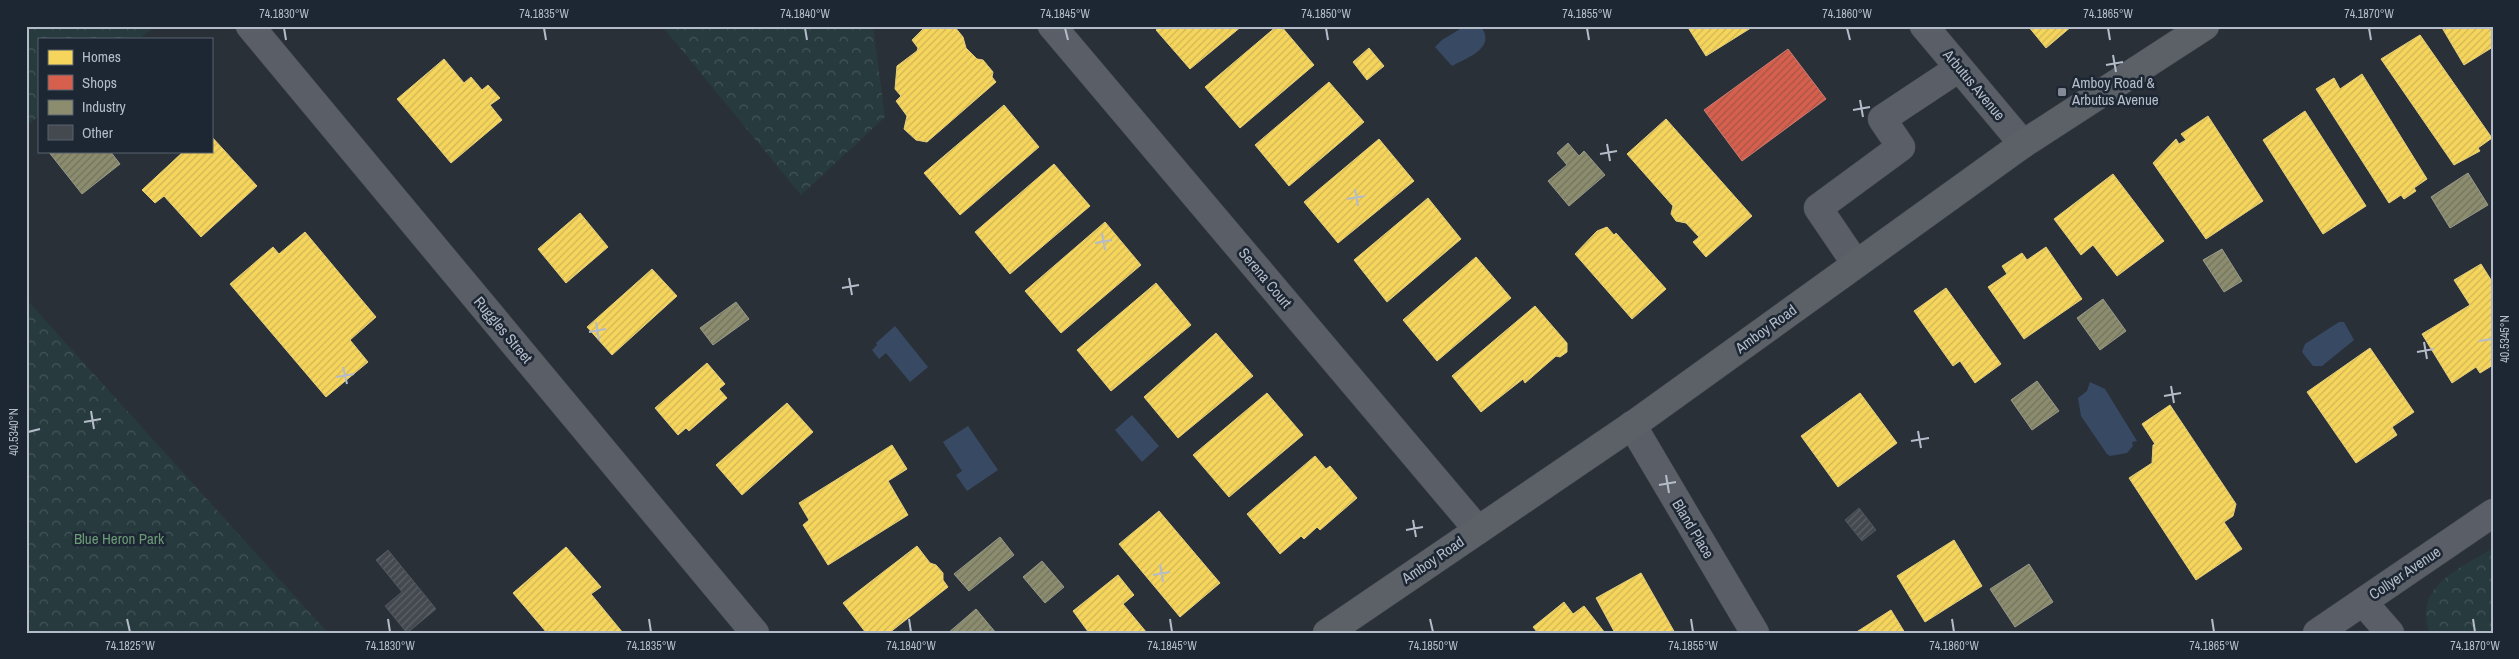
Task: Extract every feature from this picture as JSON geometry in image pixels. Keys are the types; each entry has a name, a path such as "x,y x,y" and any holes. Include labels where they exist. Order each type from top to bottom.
{"main road":[{"name":"Amboy Road","path":"1327,633 1632,425 2023,144 2205,26"}],"street":[{"name":"Ruggles Street","path":"250,26 755,633"},
{"name":"Serena Court","path":"1052,26 1478,530"},
{"name":"Arbutus Avenue","path":"1924,26 2023,144"},
{"path":"1856,264 1818,208 1901,147 1882,119 1959,68"},
{"name":"Bland Place","path":"1632,425 1755,633"},
{"name":"Collyer Avenue","path":"2317,633 2493,513"},
{"path":"2364,602 2390,633"}],"green space":[{"path":"26,26 155,26 140,38 38,38 38,117 26,126"},
{"path":"662,26 873,26 885,117 801,195"},
{"name":"Blue Heron Park","path":"26,299 328,633 26,633"},
{"path":"2493,548 2493,633 2430,633 2426,617 2428,603 2433,591 2454,572"}],"water":[{"path":"1465,26 1480,27 1484,31 1485,41 1475,54 1452,66 1435,47 1442,40"},
{"path":"2339,322 2344,322 2354,340 2322,366 2313,366 2302,352 2305,344"},
{"path":"895,326 928,367 910,382 886,353 879,359 872,350 877,345 876,343"},
{"path":"2090,382 2105,389 2137,441 2132,442 2133,446 2127,453 2110,456 2107,454 2081,416 2078,398 2087,391"},
{"path":"1132,415 1159,446 1142,462 1115,430"},
{"path":"968,426 998,470 967,491 956,475 962,471 943,442"}],"building: Homes":[{"path":"926,26 939,28 954,26 963,37 966,48 977,59 983,60 993,72 992,77 996,82 927,142 916,140 904,129 907,116 896,101 901,96 895,89 897,66 917,51 918,48 912,40"},
{"path":"1160,26 1242,26 1190,69 1156,30"},
{"path":"1277,26 1281,26 1314,65 1240,128 1205,87"},
{"path":"1687,26 1754,26 1706,56"},
{"path":"2028,26 2072,26 2046,48"},
{"path":"2441,26 2493,26 2493,47 2464,65"},
{"path":"2420,35 2492,138 2478,148 2480,151 2454,165 2381,59"},
{"path":"1369,48 1384,66 1367,80 1353,62"},
{"path":"444,59 464,83 471,77 482,90 488,85 500,98 490,105 502,120 451,163 397,99"},
{"path":"2362,74 2427,179 2414,188 2416,191 2404,199 2401,195 2389,203 2316,89 2334,78 2340,89"},
{"path":"1329,82 1364,122 1289,186 1255,145"},
{"path":"1004,105 1039,147 960,215 924,173"},
{"path":"2305,111 2366,206 2323,234 2263,140"},
{"path":"2208,116 2263,201 2206,239 2153,163 2176,139 2179,144 2186,140 2181,134"},
{"path":"1666,119 1752,216 1706,257 1693,242 1699,237 1686,223 1676,221 1671,214 1673,206 1627,154"},
{"path":"212,137 257,186 201,237 164,196 155,203 142,190 183,152 212,152"},
{"path":"1379,139 1414,181 1338,243 1304,202"},
{"path":"1054,164 1090,206 1010,274 975,232"},
{"path":"2113,174 2164,241 2117,276 2093,245 2081,255 2054,219"},
{"path":"1428,198 1461,239 1387,302 1354,260"},
{"path":"580,213 608,247 566,283 538,249"},
{"path":"1105,222 1141,265 1061,333 1025,291"},
{"path":"1607,227 1614,235 1616,233 1666,289 1632,319 1575,254 1597,231"},
{"path":"305,232 376,317 350,340 368,362 326,397 230,284 273,247 279,254"},
{"path":"2046,247 2082,299 2024,339 1988,287 2007,274 2002,266 2022,253 2027,260"},
{"path":"1476,257 1511,298 1437,361 1403,320"},
{"path":"2481,264 2493,283 2493,365 2480,373 2476,367 2452,383 2422,334 2470,305 2454,280"},
{"path":"652,269 677,296 612,355 587,327"},
{"path":"1156,283 1191,325 1111,391 1077,350"},
{"path":"1946,288 2001,364 1975,383 1960,361 1953,366 1914,311"},
{"path":"1535,306 1567,343 1567,352 1560,357 1556,356 1525,383 1523,379 1481,412 1452,376"},
{"path":"1216,333 1253,376 1178,438 1144,397"},
{"path":"2370,348 2414,412 2392,427 2397,435 2356,463 2307,392"},
{"path":"707,363 725,384 719,389 727,398 689,431 686,428 678,435 655,408"},
{"path":"1267,393 1303,435 1229,497 1193,455"},
{"path":"1860,393 1897,443 1838,487 1801,436"},
{"path":"787,403 813,432 742,495 716,465"},
{"path":"2170,405 2236,504 2233,516 2224,522 2242,549 2196,580 2129,478 2152,463 2153,445 2155,444 2142,424"},
{"path":"892,445 907,469 888,481 908,515 828,565 803,525 809,520 799,503"},
{"path":"1315,456 1326,469 1330,466 1357,498 1320,530 1317,527 1304,539 1301,536 1280,554 1247,514"},
{"path":"1159,511 1220,583 1180,617 1119,544"},
{"path":"1954,540 1982,586 1925,622 1897,576"},
{"path":"917,546 930,563 936,565 943,573 943,580 948,587 889,633 866,633 843,603"},
{"path":"566,547 601,587 591,594 623,633 547,633 513,593"},
{"path":"1641,573 1675,633 1615,633 1596,598"},
{"path":"1118,575 1134,595 1123,604 1147,633 1089,633 1073,611"},
{"path":"1564,602 1573,614 1584,606 1605,633 1538,633 1533,627"},
{"path":"1891,610 1905,633 1855,633"}],"building: Shops":[{"path":"1788,49 1826,99 1742,161 1704,110"}],"building: Industry":[{"path":"1568,143 1579,156 1584,151 1605,175 1569,206 1548,181 1567,165 1557,153"},
{"path":"49,152 111,152 120,164 82,194"},
{"path":"2468,173 2488,205 2450,228 2431,197"},
{"path":"2222,249 2242,281 2224,292 2203,260"},
{"path":"2103,299 2126,331 2100,350 2077,318"},
{"path":"736,302 749,319 713,345 700,328"},
{"path":"2037,381 2059,411 2032,430 2011,400"},
{"path":"1000,537 1014,555 969,591 954,574"},
{"path":"1042,561 1064,587 1045,603 1023,577"},
{"path":"2029,564 2053,602 2015,627 1990,589"},
{"path":"976,609 996,633 948,633"}],"building: Other":[{"path":"1859,508 1876,530 1862,541 1845,520"},
{"path":"388,550 436,609 407,633 385,606 402,592 376,560"}],"place":[{"name":"Amboy Road & Arbutus Avenue","path":"2062,92"}]}
